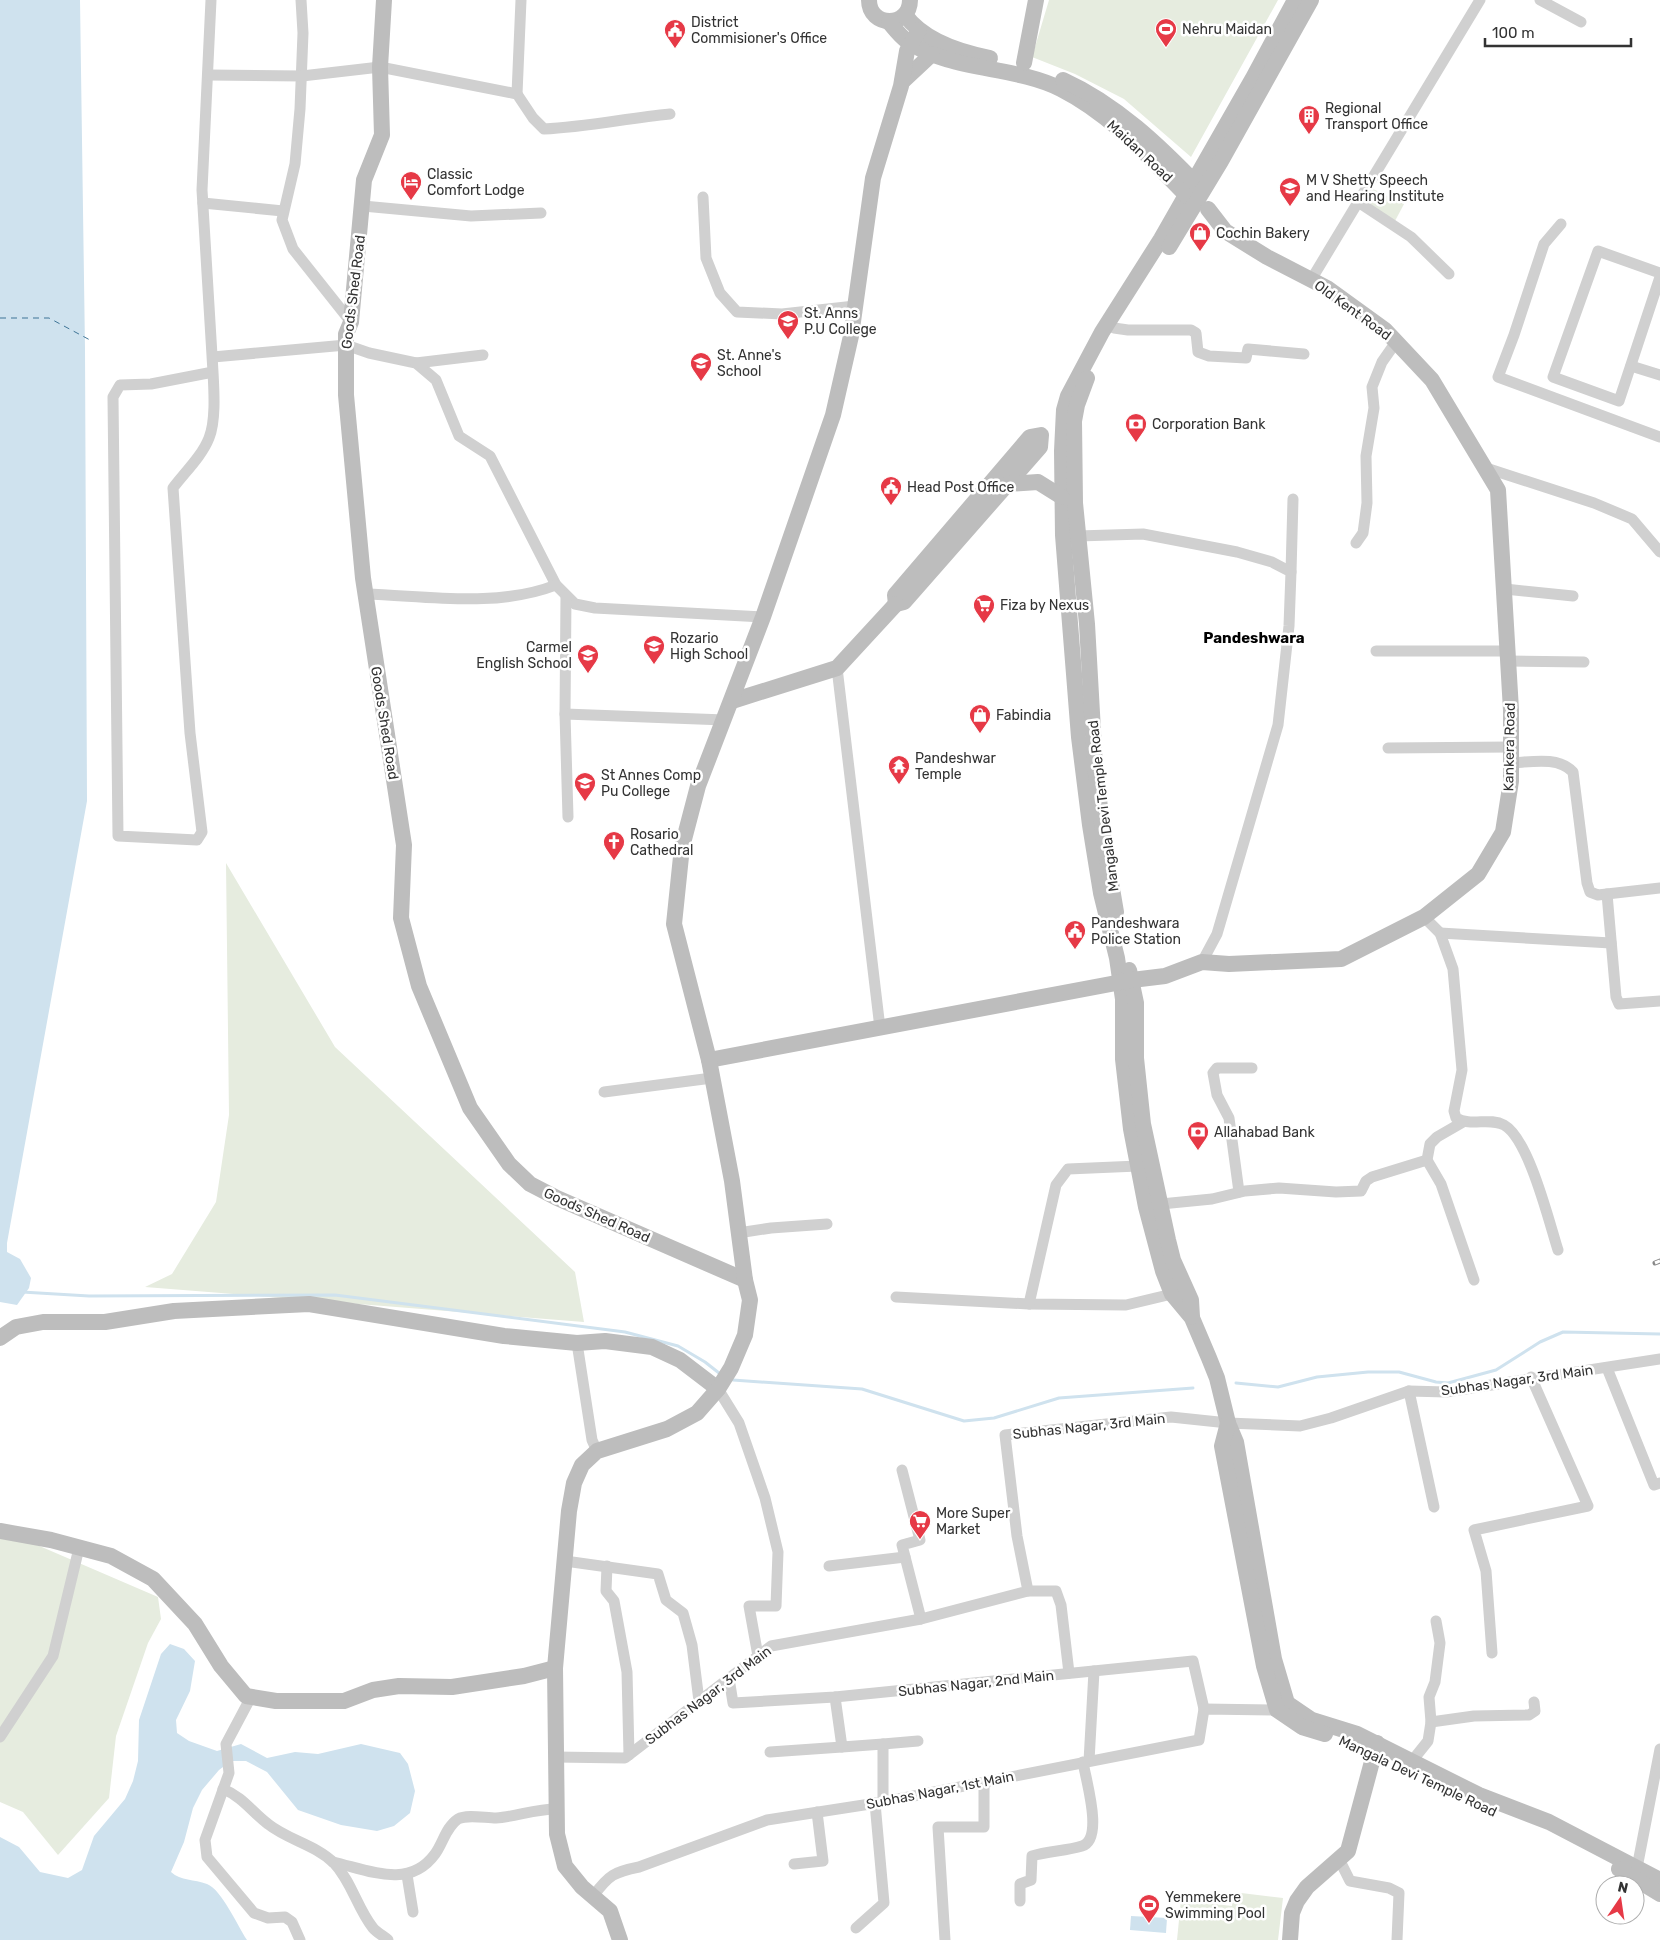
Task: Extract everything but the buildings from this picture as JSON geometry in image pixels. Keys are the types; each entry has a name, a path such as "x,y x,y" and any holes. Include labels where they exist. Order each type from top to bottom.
{"street":[{"path":"211,0 203,203 214,372 214,399 210,436 201,452 173,488 190,732 202,832 197,840 118,836 113,398 120,385 151,384 214,372"},
{"path":"301,0 303,33 302,76 295,164 282,220 293,249 351,322"},
{"name":"Goods Shed Road","path":"384,0 380,67 382,135 364,180 351,322 346,334 346,395 366,594 404,845 401,918 419,986 470,1108 510,1164 530,1184 557,1198 745,1280"},
{"path":"521,0 518,94 533,118 544,129 568,129 620,118 670,114"},
{"path":"869,0 872,11 876,16 915,37 932,54 1024,69"},
{"path":"1024,69 1036,0"},
{"name":"Maidan Road","path":"1024,69 1084,90 1107,103 1155,144 1197,196 1253,78 1295,0"},
{"path":"896,604 895,595 1030,436 1041,435 1054,424 1071,416 1087,379 1114,328 1197,196 1311,0"},
{"path":"1310,280 1480,0"},
{"path":"1540,0 1581,22"},
{"path":"888,22 900,19 907,8"},
{"path":"620,1940 610,1911 594,1895 582,1887 565,1866 557,1834 555,1668 574,1483 582,1465 597,1451 667,1429 697,1413 718,1389 745,1335 750,1300 745,1280 732,1181 709,1060 674,924 682,847 698,786 745,667 833,415 851,336 872,178 902,82 907,51 915,37 907,8"},
{"path":"915,37 929,38 1024,69"},
{"path":"902,82 932,54"},
{"path":"209,75 302,76 380,67 518,94"},
{"path":"1071,416 1068,396 1102,332 1161,240 1197,196"},
{"name":"Old Kent Road","path":"1197,196 1225,231 1267,257 1310,280 1386,330 1432,380 1484,468"},
{"path":"703,197 706,258 720,293 737,312 782,314 855,306"},
{"path":"1358,202 1411,237 1449,274"},
{"path":"203,203 283,211"},
{"path":"363,206 472,216 541,213"},
{"path":"1561,224 1544,244 1498,377 1660,437"},
{"path":"1660,273 1598,251 1553,377 1619,401 1660,277"},
{"path":"1114,328 1128,330 1192,330 1196,333 1198,352 1209,356 1246,358 1248,349 1304,354"},
{"path":"1356,543 1363,533 1367,503 1366,456 1374,408 1372,387 1382,362 1396,342"},
{"path":"213,357 346,345 369,354 416,363 483,354"},
{"path":"416,363 436,380 459,436 490,456 556,585 575,604 595,608 763,617"},
{"path":"1630,366 1660,375"},
{"name":"Mangala Devi Temple Road","path":"1071,416 1062,497 1063,535 1080,737 1090,825 1113,921"},
{"name":"Mangala Devi Temple Road","path":"1071,416 1075,503 1087,624 1095,766 1116,958 1125,982 1136,1003 1138,1089 1162,1271 1172,1294 1192,1318 1217,1378 1228,1422 1222,1446 1264,1666 1282,1706 1302,1727 1376,1748 1412,1761 1479,1795 1550,1822 1636,1872 1660,1894"},
{"path":"732,701 837,668 896,604 904,602 1008,484 1040,447 1041,435"},
{"path":"1484,468 1594,503 1632,519 1659,545"},
{"name":"Kankera Road","path":"1202,962 1229,964 1341,959 1424,917 1478,874 1503,832 1511,781 1505,589 1498,490 1484,468"},
{"path":"1008,484 1038,482 1062,497"},
{"path":"709,1060 1165,976 1202,962 1220,925 1278,726 1289,626 1292,499"},
{"path":"1078,536 1143,534 1237,552 1272,562 1291,572"},
{"path":"366,594 513,596 540,591 556,585"},
{"path":"1505,589 1573,596"},
{"path":"566,596 565,714 568,817"},
{"path":"1376,652 1508,656 1584,662"},
{"path":"745,667 768,689"},
{"path":"837,668 880,1028"},
{"path":"565,714 725,720"},
{"path":"1388,748 1511,755 1567,766 1573,772 1587,883 1590,892 1598,895 1660,888"},
{"path":"1607,894 1616,997 1619,1004 1660,1001"},
{"path":"1424,917 1440,933 1454,969 1462,1070 1454,1110 1456,1118 1464,1122 1493,1122 1504,1125 1522,1143 1558,1250"},
{"path":"1440,933 1611,943"},
{"name":"Mangala Devi Temple Road","path":"1125,982 1123,999 1125,1092 1138,1166 1168,1240 1173,1260 1191,1300 1192,1318"},
{"path":"1239,1192 1229,1118 1217,1095 1213,1074 1217,1068 1252,1068"},
{"path":"604,1092 712,1078"},
{"path":"1464,1122 1437,1137 1430,1144 1427,1160 1441,1184 1474,1280"},
{"path":"1153,1205 1279,1188 1359,1192 1363,1190 1366,1181 1372,1177 1427,1160"},
{"path":"1029,1304 1056,1185 1068,1170 1138,1166"},
{"path":"738,1233 771,1228 827,1224"},
{"path":"896,1297 1029,1304 1126,1305 1172,1294"},
{"path":"0,1338 16,1327 43,1322 105,1322 174,1312 309,1304 504,1336 577,1343 605,1341 652,1347 680,1360 718,1389 739,1423 765,1498 778,1552 776,1606 749,1606 758,1656"},
{"path":"577,1343 592,1440 597,1451"},
{"name":"Subhas Nagar, 3rd Main","path":"629,1755 771,1646 921,1619 1028,1591 1017,1536 1005,1435 1171,1416 1228,1422 1300,1426 1331,1418 1409,1391 1446,1392 1531,1377 1607,1368 1660,1359"},
{"path":"1607,1368 1654,1485 1660,1483"},
{"path":"1492,1653 1486,1571 1474,1530 1588,1506 1531,1377"},
{"path":"1409,1391 1434,1507"},
{"path":"902,1470 920,1540 902,1545 921,1619"},
{"path":"0,1531 111,1556 153,1579 195,1624 221,1666 246,1696 276,1701 344,1701 382,1689 399,1686 452,1687 524,1676 555,1668"},
{"path":"0,1537 79,1548"},
{"path":"0,1736 52,1656 79,1548"},
{"path":"829,1566 905,1557"},
{"path":"565,1561 658,1574 666,1600 683,1614 692,1645 699,1701"},
{"path":"555,1758 625,1758 629,1755 627,1672 614,1600 606,1591 607,1566"},
{"path":"1028,1591 1056,1591 1061,1606 1069,1673"},
{"path":"1412,1761 1428,1741 1431,1722 1428,1698 1435,1682 1440,1643 1436,1621"},
{"name":"Subhas Nagar, 2nd Main","path":"729,1678 733,1702 835,1697 1193,1661 1204,1709"},
{"path":"1020,1900 1020,1883 1031,1880 1032,1856 1083,1846 1092,1837 1094,1824 1086,1762 1094,1671"},
{"path":"251,1697 226,1744 228,1773 205,1840 207,1857 254,1913 268,1918 285,1917 292,1922 300,1940"},
{"path":"835,1697 842,1747"},
{"path":"1431,1722 1474,1716 1529,1715 1535,1711 1534,1702"},
{"path":"1204,1709 1282,1706"},
{"name":"Subhas Nagar, 1st Main","path":"594,1895 607,1878 623,1870 639,1867 767,1820 879,1802 1200,1740 1204,1709"},
{"path":"770,1752 918,1741"},
{"path":"856,1928 884,1904 879,1802 883,1744"},
{"path":"1290,1940 1292,1912 1297,1900 1307,1888 1348,1851 1376,1748"},
{"name":"Mangala Devi Temple Road","path":"1376,1748 1443,1790 1539,1829 1636,1872 1660,1880"},
{"path":"1636,1872 1655,1798 1660,1749"},
{"path":"945,1940 938,1827 984,1827 984,1782"},
{"path":"223,1789 240,1798 269,1825 318,1851 333,1862 349,1883 360,1908 374,1929 388,1940"},
{"path":"333,1862 374,1872 407,1875 419,1870 435,1854 452,1824 460,1818 498,1818 540,1809 556,1809"},
{"path":"794,1864 823,1861 817,1812"},
{"path":"1339,1859 1350,1881 1389,1888 1399,1893 1397,1940"},
{"path":"407,1875 413,1912"}],"shaded area":[{"name":"Nehru Maidan","path":"1049,0 1278,0 1191,157 1124,99 1075,74 1032,57"},
{"path":"1373,189 1404,204 1395,221 1364,204"},
{"path":"226,863 335,1047 575,1272 584,1322 145,1287 172,1274 216,1202 229,1115"},
{"path":"0,1529 158,1597 161,1619 148,1643 116,1736 109,1798 58,1855 23,1812 0,1802"},
{"path":"1233,1892 1283,1898 1278,1940 1177,1940 1181,1900 1232,1906"}],"water":[{"path":"0,0 80,0 85,349 87,801 7,1243 7,1252 20,1259 31,1278 29,1288 17,1305 0,1302"},
{"path":"170,1644 184,1649 195,1661 190,1691 176,1720 177,1733 189,1741 217,1751 241,1744 267,1758 295,1752 318,1754 361,1744 400,1753 408,1764 415,1791 410,1813 394,1826 377,1831 341,1825 298,1810 267,1772 246,1761 231,1761 219,1770 202,1790 193,1808 184,1842 171,1872 179,1877 202,1882 213,1888 224,1900 247,1940 0,1940 0,1837 19,1847 40,1872 68,1878 82,1870 94,1836 125,1799 133,1781 138,1761 139,1720 161,1654"},
{"name":"Yemmekere Swimming Pool","path":"1131,1916 1167,1918 1166,1933 1130,1930"}],"waterway":[{"path":"22,1292 89,1296 335,1295 625,1332 678,1346 719,1373"},
{"path":"1236,1383 1278,1387 1317,1377 1368,1372 1399,1372 1436,1382 1448,1383 1496,1370 1540,1342 1563,1332 1660,1334"},
{"path":"733,1380 862,1389 964,1421 994,1418 1059,1398 1193,1388"}],"ferry route":[{"path":"0,318 49,318 90,340"}],"railway":[{"path":"1655,1263 1660,1261"}],"place":[{"name":"Nehru Maidan","path":"1166,48"},
{"name":"District Commisioner's Office","path":"675,49"},
{"name":"Regional Transport Office","path":"1309,135"},
{"name":"Classic Comfort Lodge","path":"411,201"},
{"name":"M V Shetty Speech and Hearing Institute","path":"1290,207"},
{"name":"Cochin Bakery","path":"1200,252"},
{"name":"St. Anns P.U College","path":"788,340"},
{"name":"St. Anne's School","path":"701,382"},
{"name":"Corporation Bank","path":"1136,443"},
{"name":"Head Post Office","path":"891,506"},
{"name":"Fiza by Nexus","path":"984,624"},
{"name":"Rozario High School","path":"654,665"},
{"name":"Carmel English School","path":"588,674"},
{"name":"Fabindia","path":"980,734"},
{"name":"Pandeshwar Temple","path":"899,785"},
{"name":"St Annes Comp Pu College","path":"585,802"},
{"name":"Rosario Cathedral","path":"614,861"},
{"name":"Pandeshwara Police Station","path":"1075,950"},
{"name":"Allahabad Bank","path":"1198,1151"},
{"name":"More Super Market","path":"920,1540"},
{"name":"Yemmekere Swimming Pool","path":"1149,1924"}],"district":[{"name":"Pandeshwara","path":"1254,638"}]}
